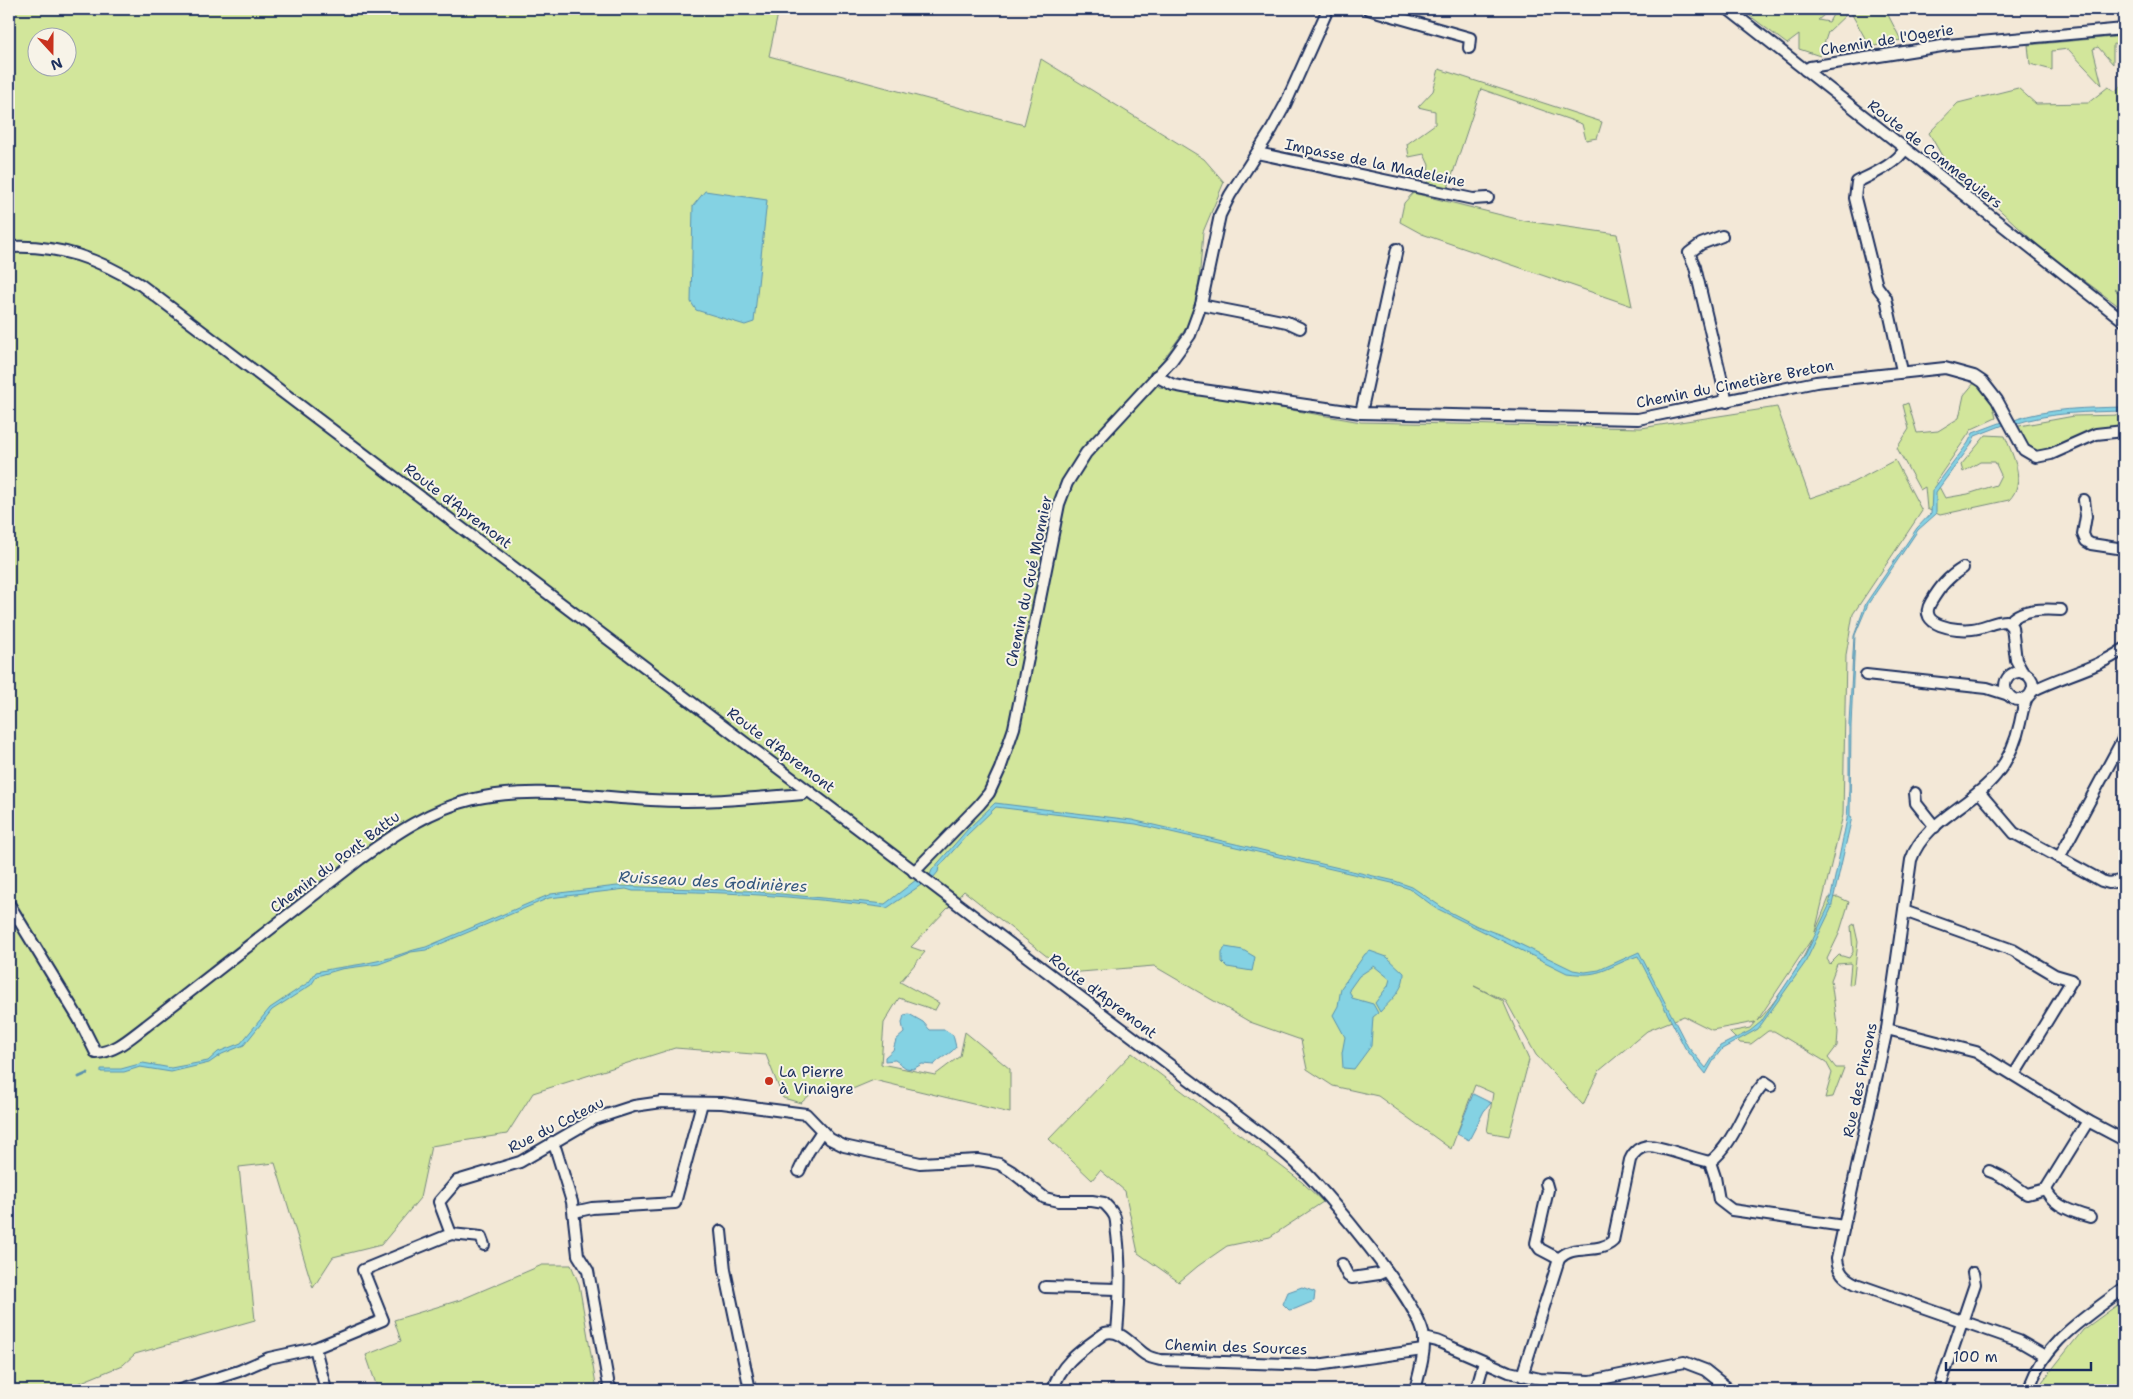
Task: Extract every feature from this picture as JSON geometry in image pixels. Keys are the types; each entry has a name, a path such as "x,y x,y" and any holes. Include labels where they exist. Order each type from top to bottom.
{"street":[{"name":"Chemin du Gué Monnier","path":"914,872 979,806 989,793 1000,769 1014,728 1059,504 1067,483 1086,453 1182,346 1196,322 1220,216 1230,195 1285,105 1328,9"},
{"path":"1368,9 1470,38 1469,48"},
{"name":"Route de Commequiers","path":"1728,9 2124,321"},
{"name":"Chemin de l'Ogerie","path":"1805,70 1810,67 1863,57 1948,45 2124,29"},
{"path":"1902,371 1886,298 1877,286 1855,198 1855,190 1857,182 1901,154 1904,148"},
{"name":"Impasse de la Madeleine","path":"1257,153 1473,199 1488,198"},
{"path":"1722,236 1701,244 1689,253 1695,267 1727,402"},
{"name":"Route d'Apremont","path":"9,246 53,248 84,255 111,267 141,284 1265,1137 1292,1159 1320,1189 1386,1270 1413,1310 1424,1338 1415,1390"},
{"path":"1361,413 1397,249"},
{"path":"1201,304 1287,322 1300,328"},
{"name":"Chemin du Cimetière Breton","path":"1156,376 1173,385 1188,388 1361,413 1638,419 1816,382 1902,371 1945,368 1974,376 1994,395 2024,450 2036,457 2051,454 2096,434 2124,431"},
{"path":"2084,500 2086,516 2083,534 2086,542 2124,549"},
{"path":"1963,568 1946,580 1930,604 1928,613 1932,621 1941,626 1968,630 2001,621 2009,623 2013,630 2016,660 2012,674 2006,683 1986,688"},
{"path":"2009,623 2020,614 2061,610"},
{"path":"1866,675 1986,688 2012,697 2030,694 2051,682 2091,669 2124,649"},
{"path":"2016,660 2027,676 2030,694"},
{"path":"2012,674 2051,682"},
{"path":"2006,683 2021,712"},
{"name":"Rue des Pinsons","path":"2030,694 2021,712 2012,751 1997,774 1979,792 1924,836 1910,860 1887,1029 1837,1258 1837,1266 1847,1279 1856,1284 2019,1341 2045,1356"},
{"path":"2059,858 2124,736"},
{"name":"Chemin du Pont Battu","path":"9,904 79,1019 96,1053 104,1052 114,1049 360,859 392,836 429,815 472,800 515,793 551,793 689,801 803,794 807,790"},
{"path":"1979,792 2014,834 2102,881 2109,883 2124,880"},
{"path":"1915,793 1916,803 1936,826"},
{"path":"1904,911 2013,950 2055,975 2072,980 2014,1075"},
{"path":"1887,1029 1976,1052 2088,1121 2124,1140"},
{"path":"1710,1162 1731,1139 1753,1094 1765,1082 1771,1086"},
{"name":"Rue du Coteau","path":"451,1234 439,1202 458,1181 520,1162 594,1119 634,1106 662,1102 722,1103 791,1111 806,1114 830,1139 844,1146 920,1162 978,1160 990,1162 1011,1171 1045,1198 1058,1201 1104,1203 1115,1215 1120,1276 1117,1332"},
{"path":"574,1212 592,1208 675,1202 702,1103"},
{"path":"1989,1171 2001,1175 2007,1182 2027,1194 2046,1189 2088,1121"},
{"path":"799,1171 808,1152 822,1131"},
{"path":"552,1142 574,1212 578,1255 588,1271 609,1386 613,1390"},
{"path":"1522,1376 1559,1258 1567,1252 1604,1246 1613,1241 1630,1160 1636,1151 1647,1146 1710,1162"},
{"path":"1710,1162 1716,1177 1719,1200 1732,1210 1844,1226"},
{"path":"1546,1183 1548,1190 1536,1243 1540,1249 1559,1258"},
{"path":"2046,1189 2050,1198 2074,1212 2090,1217"},
{"path":"722,1231 725,1270 750,1390"},
{"path":"180,1390 239,1371 269,1358 314,1348 383,1320 363,1270 451,1234 481,1237 484,1245"},
{"path":"1342,1264 1348,1276 1352,1278 1379,1274 1386,1270"},
{"path":"1942,1390 1941,1384 1975,1284 1973,1273"},
{"path":"1044,1287 1118,1289"},
{"path":"2028,1390 2045,1356 2065,1333 2124,1288"},
{"path":"1053,1390 1060,1372 1068,1362 1105,1333 1117,1332"},
{"name":"Chemin des Sources","path":"1117,1332 1148,1357 1161,1360 1318,1365 1423,1350"},
{"path":"1424,1338 1437,1341 1484,1362 1522,1376 1584,1381 1684,1362 1705,1370 1730,1390"},
{"path":"314,1348 326,1390"},
{"path":"1476,1390 1484,1362"}],"green space":[{"path":"9,9 779,9 769,56 1024,125 1041,59 1204,159 1224,182 1203,232 1199,282 1192,320 1163,360 1149,375 1159,387 1361,422 1641,428 1777,407 1810,498 1848,485 1895,460 1922,511 1853,614 1846,655 1843,815 1815,932 1829,898 1838,897 1849,902 1839,934 1827,959 1830,964 1839,955 1849,958 1853,952 1851,926 1854,924 1858,942 1853,984 1849,985 1851,963 1837,964 1831,980 1838,1032 1837,1046 1828,1058 1836,1068 1844,1068 1833,1097 1825,1098 1832,1073 1826,1062 1774,1031 1768,1031 1751,1044 1740,1043 1729,1032 1750,1028 1755,1022 1712,1030 1684,1016 1647,1031 1599,1071 1583,1105 1536,1055 1506,1001 1474,986 1503,1001 1529,1060 1509,1136 1487,1132 1493,1093 1475,1085 1451,1149 1378,1096 1333,1086 1307,1069 1301,1040 1250,1022 1154,966 1068,973 964,891 911,947 925,952 900,982 939,1003 935,1010 899,998 884,1023 881,1064 935,1075 960,1056 965,1032 1010,1069 1010,1113 874,1080 843,1093 813,1092 801,1103 783,1098 766,1055 675,1048 533,1093 507,1134 431,1146 420,1198 381,1245 333,1257 313,1288 275,1163 239,1167 255,1320 135,1354 123,1365 62,1390 9,1390","holes":["1811,940 1788,982 1757,1021"]},
{"path":"1741,9 1831,9 1818,20 1829,22 1836,9 1885,9 1901,40 1870,47 1850,11 1828,32 1820,56 1799,49 1799,35 1787,44"},
{"path":"2124,36 2124,46 2113,44 2113,64 2098,47 2093,49 2102,85 2068,49 2052,51 2052,70 2030,64 2028,45"},
{"path":"1439,69 1602,122 1597,138 1586,140 1582,124 1481,89 1448,188 1427,184 1429,165 1424,154 1409,157 1407,144 1435,124 1435,111 1418,107 1433,91"},
{"path":"2124,83 2124,295 2114,289 2124,298 2124,310 2043,250 1989,200 1958,184 1929,133 1958,103 2018,88 2036,104 2088,103 2108,87 2115,91"},
{"path":"1413,193 1525,221 1617,234 1632,306 1422,234 1400,222 1404,203"},
{"path":"1975,382 1992,402 1996,418 1972,429 1936,481 1945,498 1968,494 1996,485 2001,475 1995,462 1980,462 1963,472 1961,465 1986,435 2005,436 2015,460 2018,477 2017,485 2009,500 1940,515 1927,509 1925,487 1920,490 1897,448 1909,429 1903,405 1908,403 1917,433 1938,431 1959,418 1964,395"},
{"path":"2124,415 2124,427 2038,454 2028,450 2014,427 2074,416"},
{"path":"1132,1053 1302,1182 1323,1202 1270,1237 1227,1246 1179,1282 1138,1253 1125,1191 1100,1170 1092,1180 1049,1139"},
{"path":"542,1265 571,1265 579,1284 597,1390 378,1390 366,1355 401,1341 394,1320 460,1300"},
{"path":"2124,1300 2124,1390 2040,1390 2042,1382 2083,1330"}],"water":[{"path":"705,191 767,200 754,322 745,325 696,310 691,302 693,206"},
{"path":"2124,407 2124,411 2056,415 2015,424 2014,420 2054,411"},
{"path":"2005,421 2006,424 1975,436 1971,445 1936,492 1936,514 1918,530 1868,604 1855,635 1851,726 1850,816 1852,817 1831,909 1805,963 1758,1029 1722,1049 1706,1074 1685,1048 1638,956 1589,974 1567,973 1436,908 1410,889 1392,883 1136,824 996,807 966,836 939,867 938,872 933,878 930,875 932,870 968,829 995,803 1132,820 1395,881 1412,887 1446,910 1477,926 1501,935 1573,970 1585,972 1599,970 1639,952 1688,1047 1706,1068 1720,1046 1750,1031 1761,1022 1805,956 1829,906 1847,819 1849,723 1854,636 1866,603 1917,528 1931,513 1932,491 1968,443 1973,433"},
{"path":"916,880 921,885 887,908 760,895 633,891 626,889 549,898 426,950 411,952 379,964 341,969 317,976 311,985 272,1010 244,1045 222,1054 209,1063 171,1072 140,1067 124,1072 101,1072 101,1069 121,1069 143,1063 171,1068 208,1061 218,1052 241,1043 270,1008 309,982 316,972 383,960 426,947 551,894 617,886 749,891 885,904"},
{"path":"1225,947 1243,950 1255,957 1252,971 1227,967 1222,962 1222,953"},
{"path":"1370,951 1387,957 1404,973 1402,985 1380,1012 1375,1003 1388,986 1390,979 1374,966 1359,976 1349,990 1352,998 1373,1004 1378,1013 1373,1017 1371,1046 1354,1069 1343,1068 1342,1053 1345,1037 1333,1015 1338,1006 1341,988 1365,954"},
{"path":"909,1014 923,1022 930,1030 945,1030 953,1035 956,1047 934,1065 922,1064 913,1069 906,1068 895,1060 885,1061 885,1057 893,1050 896,1040 904,1033 902,1023 904,1015"},
{"path":"1473,1094 1491,1103 1484,1111 1469,1140 1457,1134"},
{"path":"1302,1287 1315,1292 1314,1301 1289,1310 1283,1304 1288,1292"}],"waterway":[{"name":"Ruisseau des Godinières","path":"79,1077 88,1073"}],"place":[{"name":"La Pierre à Vinaigre","path":"769,1081"}]}
